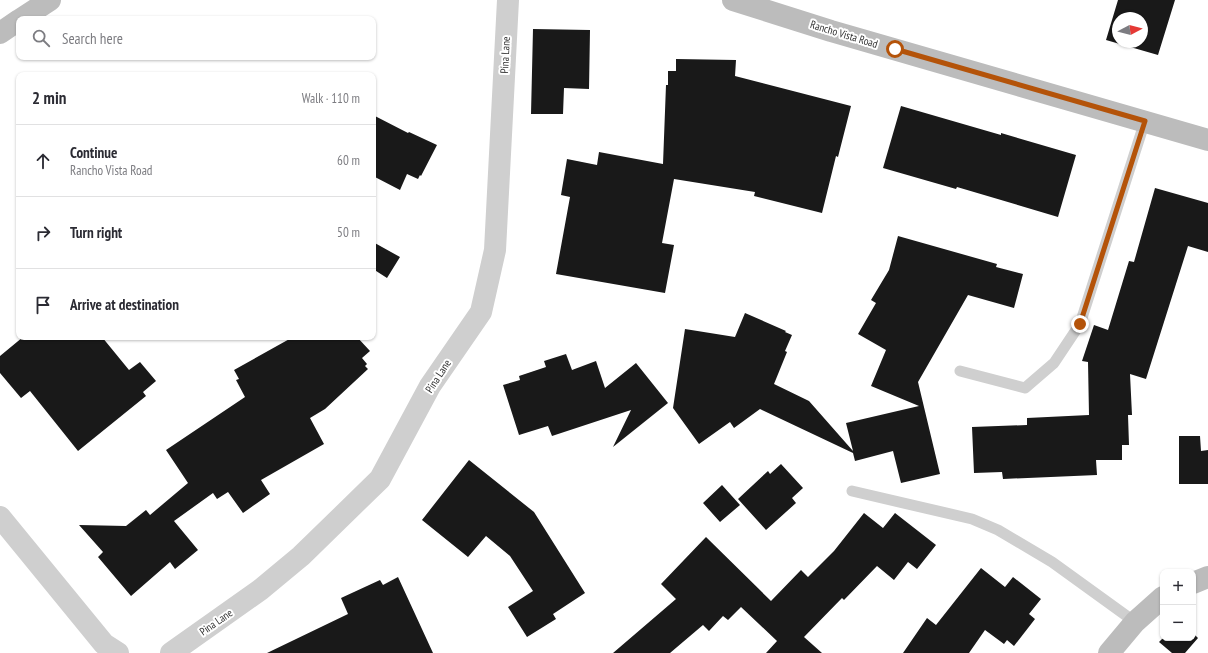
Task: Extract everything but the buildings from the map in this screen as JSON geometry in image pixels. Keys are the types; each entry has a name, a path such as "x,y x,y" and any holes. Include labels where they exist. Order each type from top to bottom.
{"street":[{"path":"26,16 50,0"},
{"name":"Pina Lane","path":"171,653 260,590 295,561 380,479 430,386 481,312 496,250 508,0"},
{"name":"Rancho Vista Road","path":"733,0 838,33 1208,140"},
{"path":"0,33 16,23"},
{"path":"0,517 104,644 118,653"},
{"path":"1196,582 1208,577"},
{"path":"1109,653 1135,622 1160,601"}],"lane":[{"path":"960,371 1026,388 1054,363 1080,324 1145,121"},
{"path":"852,491 972,518 998,530 1052,562 1135,622"}],"route":[{"path":"895,49 1145,121 1080,324"}]}
